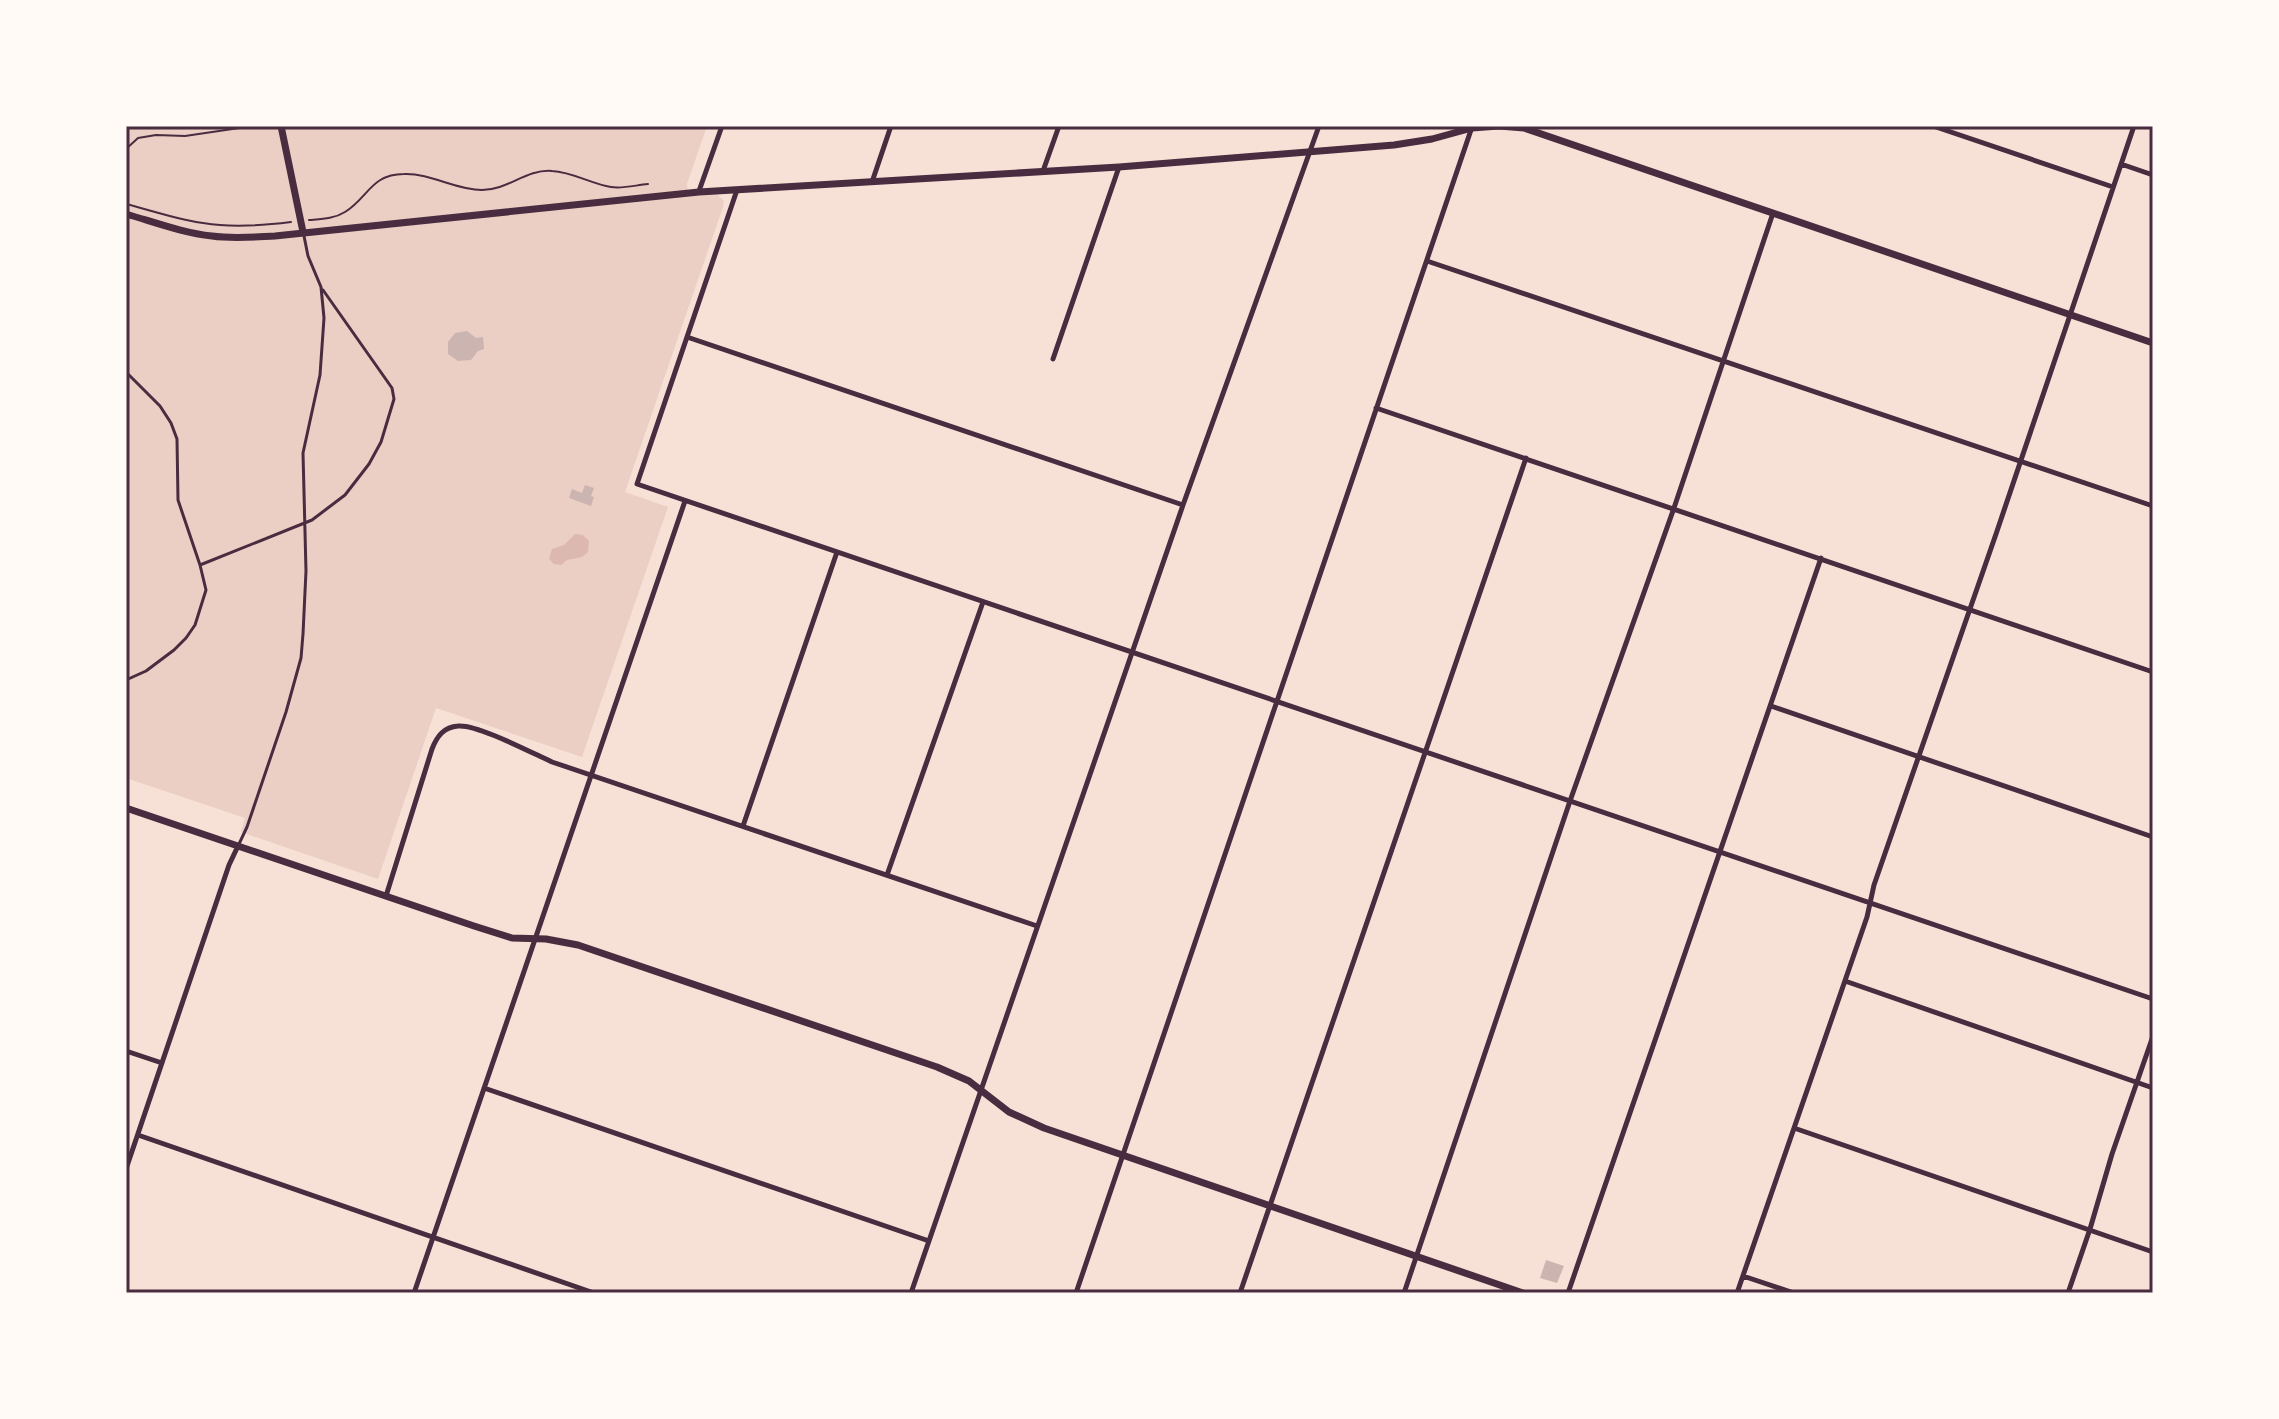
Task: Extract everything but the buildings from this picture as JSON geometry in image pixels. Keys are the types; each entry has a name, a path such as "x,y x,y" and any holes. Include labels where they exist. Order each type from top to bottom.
{"street":[{"path":"281,126 303,232"},
{"path":"699,192 722,126"},
{"path":"872,182 891,126"},
{"path":"1043,171 1059,126"},
{"path":"911,1293 1183,505 1319,126"},
{"path":"126,214 189,232 235,238 699,192 1119,167 1394,145 1432,139 1472,127 1499,126 1524,128 2153,343"},
{"path":"1933,126 2113,187"},
{"path":"1737,1293 2134,126"},
{"path":"1076,1293 1472,127"},
{"path":"2121,164 2153,175"},
{"path":"1053,359 1119,167"},
{"path":"737,190 637,484 2153,999"},
{"path":"1404,1293 1773,212"},
{"path":"1427,261 2153,506"},
{"path":"687,337 1183,505"},
{"path":"1376,408 2153,672"},
{"path":"1240,1293 1526,458"},
{"path":"414,1293 685,501"},
{"path":"743,826 837,552"},
{"path":"1568,1293 1821,558"},
{"path":"887,875 983,602"},
{"path":"1771,706 2153,837"},
{"path":"386,896 432,749 441,733 461,725 552,762 1037,926"},
{"path":"126,808 502,935 556,940 610,954 937,1067 969,1081 1025,1121 1523,1293"},
{"path":"126,1169 238,846"},
{"path":"1845,981 2153,1088"},
{"path":"2068,1293 2153,1036"},
{"path":"126,1051 162,1063"},
{"path":"484,1088 929,1241"},
{"path":"1794,1128 2153,1252"},
{"path":"138,1135 594,1293"},
{"path":"1743,1276 1794,1293"}],"lane":[{"path":"200,565 304,524 326,511 359,479 381,442 394,399 392,388 321,287 308,256 303,232"},
{"path":"238,846 286,712 301,658 306,571 303,453 324,346 321,287"},
{"path":"126,372 160,406 177,439 178,500 206,590 203,606 186,638 146,671 126,680"}],"path":[{"path":"126,149 138,138 185,136 251,126"},
{"path":"311,220 339,215 386,176 404,174 483,190 506,186 530,174 551,170 611,187 648,184"},
{"path":"126,204 219,225 290,223"}],"shaded area":[{"path":"126,126 707,126 687,184 688,193 718,191 724,201 723,207 625,492 668,507 582,757 436,708 378,879 241,832 245,818 126,778"},
{"path":"575,534 583,535 589,541 588,552 561,565 554,564 549,559 552,549 564,545"}]}
